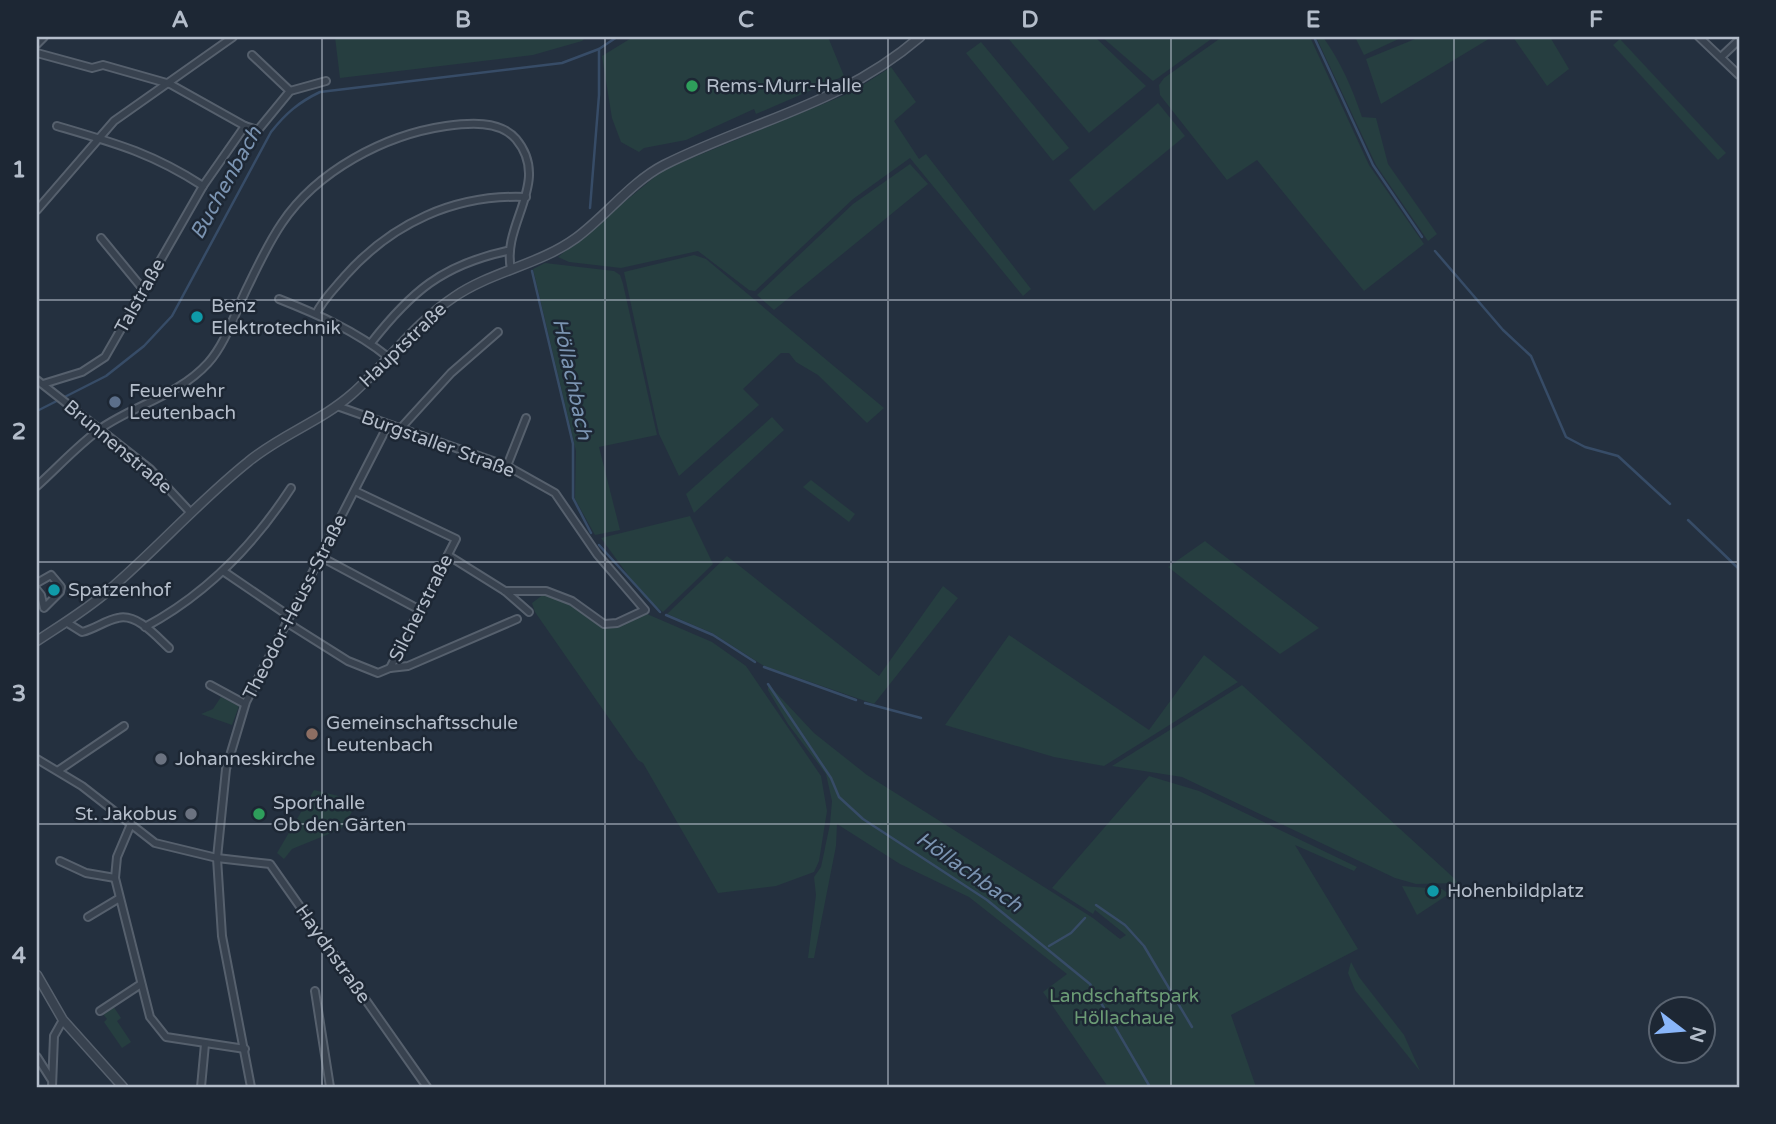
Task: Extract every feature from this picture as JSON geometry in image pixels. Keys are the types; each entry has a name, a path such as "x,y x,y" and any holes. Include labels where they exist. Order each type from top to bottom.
{"street":[{"path":"37,44 44,37"},
{"path":"37,211 114,121 233,37"},
{"name":"Hauptstraße","path":"37,642 116,584 270,444 337,406 453,297 481,281 575,238 660,167 805,107 878,70 920,37"},
{"path":"1699,37 1739,75"},
{"path":"1721,57 1739,40"},
{"path":"37,53 92,68 103,65 170,84 245,126 258,130 290,92 326,81"},
{"path":"252,54 290,92"},
{"path":"37,486 100,429 189,380 209,362 283,221 326,177 389,141 430,128 472,124 501,128 516,139 524,151 531,176 507,251 511,269"},
{"path":"57,126 162,160 203,186"},
{"name":"Talstraße","path":"40,382 82,372 105,357 203,186 245,126"},
{"path":"316,314 364,254 416,219 482,198 526,197"},
{"path":"101,238 143,289"},
{"path":"371,343 419,288 435,276 483,256 507,251"},
{"path":"279,299 316,314 371,343 388,357"},
{"path":"400,429 451,373 498,332"},
{"name":"Brunnenstraße","path":"40,382 150,468 191,513"},
{"name":"Burgstaller Straße","path":"337,406 507,466 537,482 562,500 597,554 645,610 617,623 604,624 572,601 546,592 505,591"},
{"path":"507,466 526,418"},
{"name":"Theodor-Heuss-Straße","path":"251,1087 225,964 217,859 222,790 245,704 388,425"},
{"path":"145,627 170,613 223,571 261,533 291,488"},
{"name":"Silcherstraße","path":"288,619 348,661 382,673 390,668 449,556 456,539 355,491"},
{"path":"449,556 505,591 529,612"},
{"path":"321,557 420,610"},
{"path":"223,571 288,619"},
{"path":"37,583 51,575 61,587 44,608 37,590"},
{"path":"66,622 82,632 120,617 145,627 169,648"},
{"path":"390,668 408,666 517,619"},
{"path":"209,685 245,704"},
{"path":"59,770 124,726"},
{"name":"Haydnstraße","path":"37,759 59,770 164,847 217,859 271,864 427,1087"},
{"path":"131,824 117,857 115,878 118,899 150,1017 166,1037 245,1049"},
{"path":"60,861 86,873 115,878"},
{"path":"88,917 118,899"},
{"path":"37,975 63,1020 122,1087"},
{"path":"100,1011 141,984"},
{"path":"315,990 330,1087"},
{"path":"52,1084 54,1035 63,1020"},
{"path":"201,1087 205,1044"},
{"path":"37,1057 52,1084"}],"green space":[{"path":"335,37 586,37 582,41 533,55 340,78"},
{"path":"633,37 828,37 844,76 756,114 754,109 686,140 644,148 639,152 621,142 612,118 602,56"},
{"path":"1007,37 1095,37 1146,86 1089,133"},
{"path":"1102,37 1214,37 1153,81"},
{"path":"1222,37 1310,37 1369,165 1424,244 1364,291 1257,160 1227,180 1160,95 1159,85 1164,78"},
{"path":"1316,37 1323,37 1335,56 1362,117 1376,118 1388,164 1437,234 1428,241 1376,165"},
{"path":"1355,37 1403,37 1364,55"},
{"path":"1420,37 1492,37 1381,104 1366,59"},
{"path":"1513,37 1550,37 1569,69 1547,86"},
{"path":"1620,39 1726,153 1718,160 1613,45"},
{"path":"981,42 1069,148 1053,161 966,53"},
{"path":"891,67 916,102 894,121 919,159 926,154 1031,289 1023,296 910,158 853,199 755,291 749,290 698,251 621,268 569,262 558,257 663,170 852,92"},
{"path":"1158,103 1185,136 1094,211 1069,180"},
{"path":"910,164 928,184 774,310 757,295 853,204"},
{"path":"694,255 706,259 884,408 867,423 818,375 796,362 789,353 781,353 743,389 759,405 679,476 659,434 624,272"},
{"path":"545,263 614,271 620,275 623,284 657,435 599,447 620,530 595,535 575,499 576,451 533,269"},
{"path":"772,417 784,430 694,513 686,494"},
{"path":"811,480 855,514 849,522 803,487"},
{"path":"690,516 713,564 663,612 644,597 601,538"},
{"path":"1205,541 1319,628 1280,654 1168,567"},
{"path":"727,556 879,676 943,586 958,598 874,704 764,666 712,633 667,614"},
{"path":"544,594 570,603 604,627 647,614 712,642 746,666 821,776 827,811 819,861 814,872 776,886 718,893 643,763 638,760 535,612 532,603"},
{"path":"1009,635 1149,730 1204,655 1238,682 1104,766 1054,757 945,725"},
{"name":"Landschaftspark Höllachaue","path":"768,684 814,733 867,775 1093,918 1120,939 1126,935 1095,910 1093,914 1052,888 1149,776 1199,791 1357,867 1354,871 1295,845 1358,949 1231,1015 1256,1087 1108,1087 1043,992 1067,974 969,897 900,864 837,824 836,846 814,958 808,958 816,895 814,877 821,867 832,801 826,774 788,724 768,690"},
{"path":"1242,685 1457,883 1416,884 1395,878 1182,777 1112,766"},
{"path":"221,697 239,706 232,725 201,714 213,709"},
{"path":"314,790 359,801 341,829 292,849 284,859 277,853"},
{"path":"1402,886 1442,889 1449,894 1417,915"},
{"path":"1351,962 1359,977 1404,1035 1420,1071 1355,990 1348,973"},
{"path":"113,1006 121,1018 117,1021 131,1042 122,1048 104,1022 107,1019 103,1014"}],"waterway":[{"name":"Buchenbach","path":"37,411 106,376 144,346 172,316 271,132 306,100 320,92 562,63 599,49 617,37"},
{"path":"1314,37 1373,165 1422,237"},
{"name":"Höllachbach","path":"590,208 599,95 599,49"},
{"path":"1435,251 1503,330 1531,356 1566,437 1585,447 1618,456 1670,504"},
{"name":"Höllachbach","path":"532,271 573,444 573,498 591,533"},
{"path":"1688,520 1739,569"},
{"name":"Höllachbach","path":"599,545 660,612"},
{"name":"Höllachbach","path":"666,615 713,635 755,662"},
{"path":"764,667 856,700"},
{"name":"Höllachbach","path":"768,684 831,778 839,797 863,819 987,900 1090,984 1150,1087"},
{"path":"865,703 921,718"},
{"path":"1096,905 1125,925 1144,946 1192,1027"},
{"path":"1049,946 1071,933 1085,918"}],"place":[{"name":"Rems-Murr-Halle","path":"692,86"},
{"name":"Benz Elektrotechnik","path":"197,317"},
{"name":"Feuerwehr Leutenbach","path":"115,402"},
{"name":"Spatzenhof","path":"54,590"},
{"name":"Gemeinschaftsschule Leutenbach","path":"312,734"},
{"name":"Johanneskirche","path":"161,759"},
{"name":"St. Jakobus","path":"191,814"},
{"name":"Sporthalle Ob den Gärten","path":"259,814"},
{"name":"Hohenbildplatz","path":"1433,891"}]}
